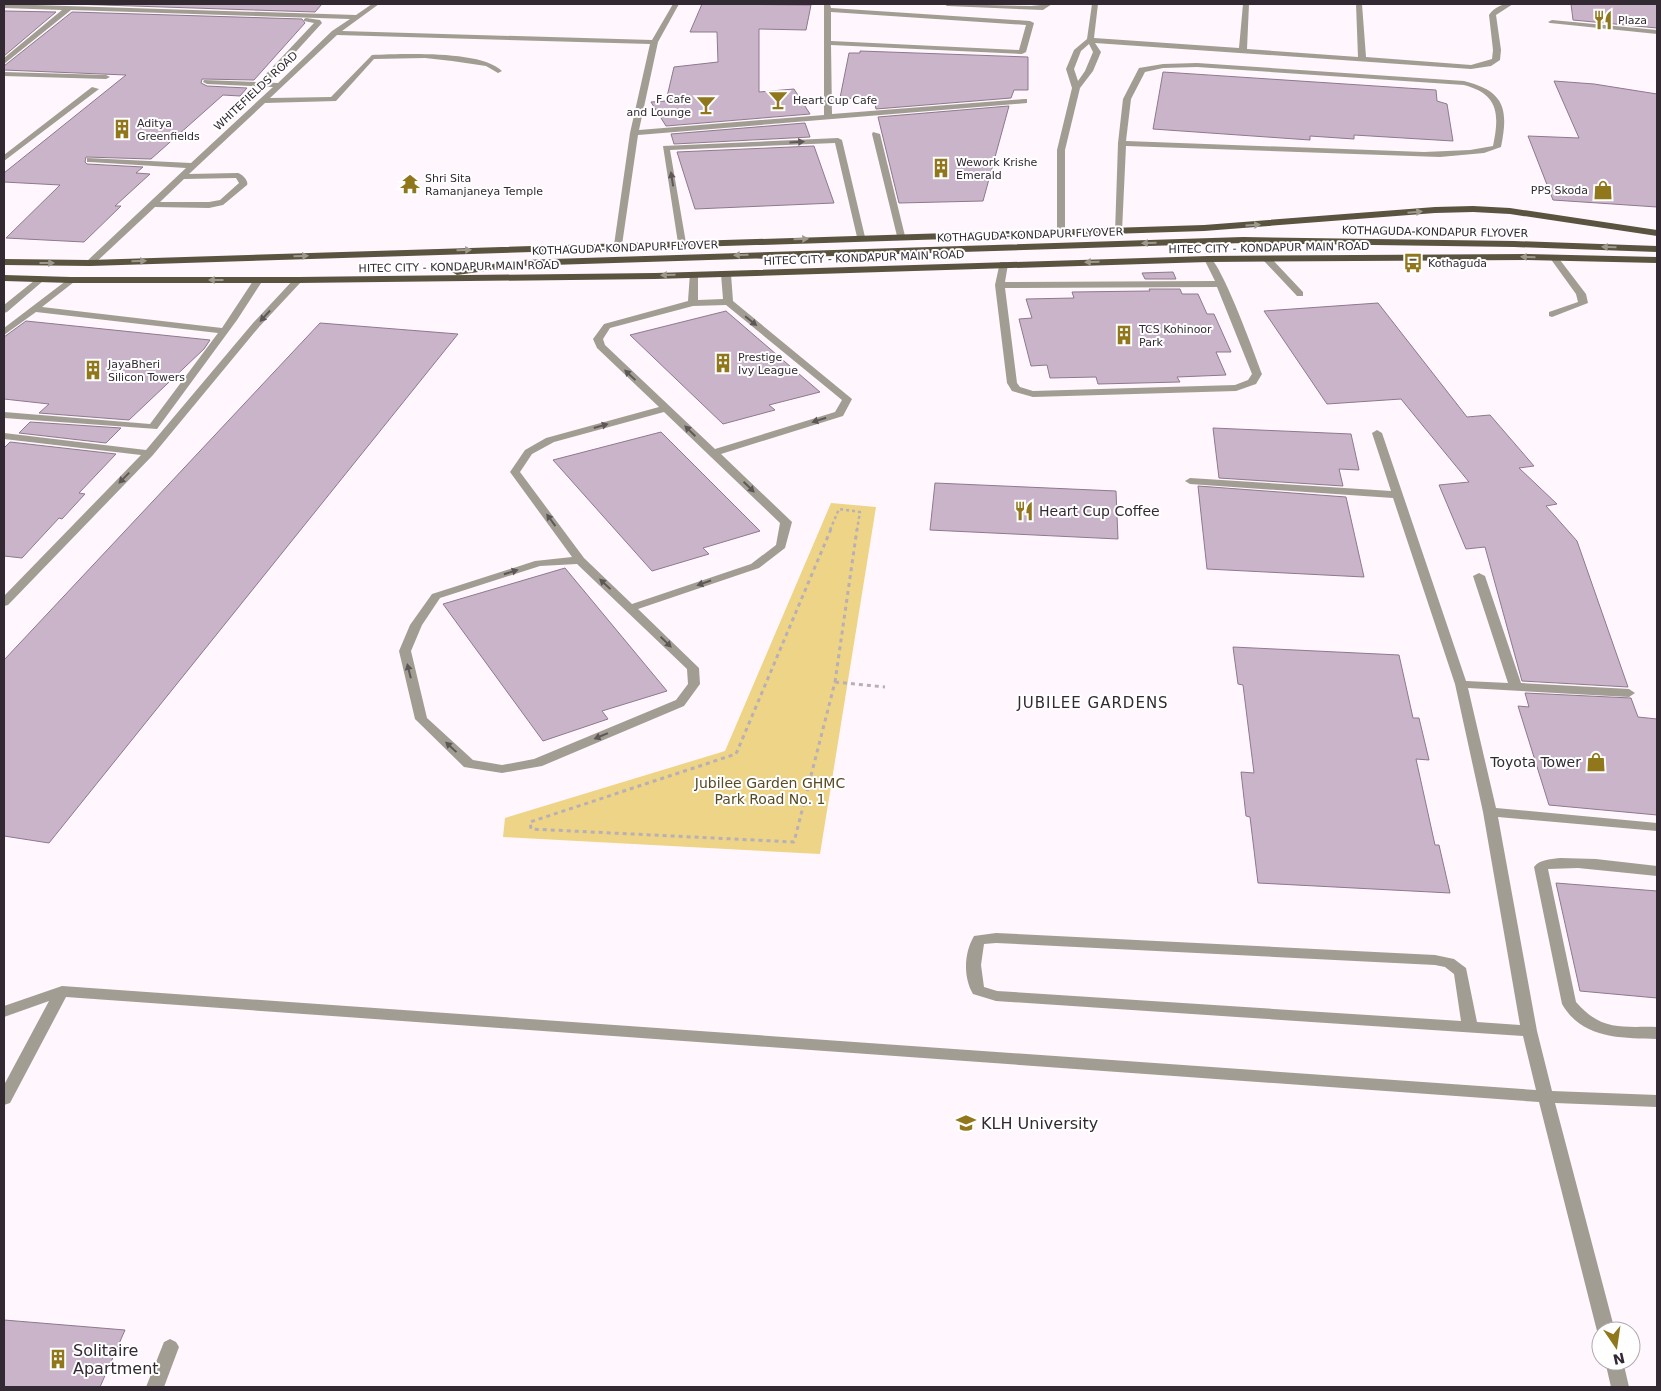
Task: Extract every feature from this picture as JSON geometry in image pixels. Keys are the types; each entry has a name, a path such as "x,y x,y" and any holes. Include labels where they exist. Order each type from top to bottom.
{"main road":[{"name":"HITEC CITY - KONDAPUR MAIN ROAD","path":"4,262 90,263 861,237 1204,228 1435,210 1510,211 1657,233"},
{"name":"KOTHAGUDA-KONDAPUR FLYOVER","path":"405,279 520,263 1243,240 1514,244 1657,249"},
{"name":"HITEC CITY - KONDAPUR MAIN ROAD","path":"4,278 71,280 694,279 1004,264 1208,259 1554,258 1657,261"}],"street":[{"path":"108,10 118,4"},
{"name":"WHITEFIELDS ROAD","path":"90,263 335,33 355,17 376,4"},
{"path":"618,245 634,133 654,42 676,4"},
{"path":"947,4 1031,8 1043,8 1049,4"},
{"path":"1061,231 1061,150 1076,88 1089,71 1097,52 1090,40 1095,4"},
{"path":"1243,50 1246,4"},
{"path":"1359,4 1362,59"},
{"path":"1076,88 1070,69 1078,50 1090,40 1471,66 1488,64 1496,60 1497,50 1492,15 1495,11 1510,4"},
{"path":"4,5 66,11 318,21 268,77"},
{"path":"827,43 1022,52 1030,23 827,6 827,43 828,118"},
{"path":"4,62 66,11 108,10 355,17"},
{"path":"1552,22 1657,32"},
{"path":"335,33 654,42"},
{"path":"262,101 333,99 372,57 425,56 488,64 498,71"},
{"path":"1118,231 1122,143 1127,99 1142,70 1163,66 1197,65 1464,83 1487,90 1497,102 1500,134 1497,147 1486,151 1431,154 1122,143"},
{"path":"4,74 106,77"},
{"path":"207,82 279,85"},
{"path":"4,159 95,88"},
{"path":"634,133 1024,101"},
{"path":"876,134 901,236"},
{"path":"682,243 666,148 838,140 861,237"},
{"path":"90,160 194,166"},
{"path":"153,204 209,205 223,202 244,183 238,175 182,177"},
{"path":"1552,314 1583,303 1581,294 1554,258"},
{"path":"1004,264 1000,285 1012,383 1016,389 1033,394 1236,388 1252,382 1257,374 1222,284 1208,259"},
{"path":"1267,259 1300,294"},
{"path":"726,278 728,302"},
{"path":"4,310 40,279"},
{"path":"692,304 694,279"},
{"path":"4,332 71,280"},
{"path":"4,415 153,427 224,331 258,280"},
{"path":"4,603 149,453 258,323 298,280"},
{"path":"1000,285 1222,284"},
{"path":"631,608 755,566 781,546 786,522 600,346 598,339 607,326 692,304 728,302 847,399 839,414 714,453"},
{"path":"34,309 224,331"},
{"path":"580,560 538,564 436,596 416,625 404,652 421,719 469,764 502,769 537,763 680,703 694,684 693,668 580,560 515,472 522,457 532,449 550,440 666,408"},
{"path":"1377,433 1461,684 1490,812 1529,1031 1603,1321"},
{"path":"4,436 149,453"},
{"path":"1190,481 1398,495"},
{"path":"1479,576 1516,687"},
{"path":"1461,684 1629,693"},
{"path":"1490,812 1657,827"},
{"path":"1657,872 1567,862 1551,862 1541,867 1570,1004 1580,1017 1592,1026 1606,1030 1657,1033"},
{"path":"1470,1027 1461,972 1449,963 1435,960 996,938 979,940 974,948 974,980 978,990 996,996 1529,1031"},
{"path":"4,1099 62,991"},
{"path":"4,1012 62,991 1547,1097 1657,1101"},
{"path":"155,1387 170,1347"},
{"path":"1616,1371 1620,1387"}],"path":[{"path":"839,509 860,512 835,682 794,842 531,829 530,822 736,754 839,509"},
{"path":"835,682 885,687"}],"green space":[{"name":"Jubilee Garden GHMC Park Road No. 1","path":"831,503 876,507 820,854 503,837 505,818 725,751"}],"building":[{"path":"72,4 322,4 315,12"},
{"path":"702,4 811,5 806,30 759,29 759,92 794,89 810,114 666,126 651,102 666,101 674,67 718,62 717,32 690,32"},
{"name":"Plaza","path":"1571,4 1657,4 1657,28 1573,20"},
{"path":"4,11 56,12 4,56"},
{"path":"72,12 302,19 305,23 254,80 202,79 201,83 207,86 247,88 240,96 223,95 151,159 86,157 85,162 87,164 143,167 136,173 150,174 115,206 121,206 84,242 6,238 60,185 4,182 4,173 126,75 4,70 4,66"},
{"path":"860,51 1028,57 1028,90 1014,90 1011,98 876,109 874,99 840,98 849,53 860,53"},
{"path":"1163,72 1436,90 1437,101 1447,104 1453,141 1354,135 1354,139 1310,136 1310,140 1153,129"},
{"path":"1554,81 1594,84 1657,94 1657,207 1553,200 1528,136 1579,138"},
{"name":"Wework Krishe Emerald","path":"1009,106 983,201 899,203 878,117"},
{"path":"805,123 810,137 674,144 671,134"},
{"path":"814,146 834,203 695,209 677,152"},
{"path":"1173,272 1176,279 1145,279 1142,273"},
{"name":"TCS Kohinoor Park","path":"1149,289 1180,289 1182,294 1198,294 1207,314 1214,314 1231,352 1216,352 1226,375 1177,377 1180,382 1098,384 1096,377 1050,378 1047,365 1031,366 1019,319 1032,318 1026,299 1074,298 1072,292 1150,291"},
{"path":"1378,303 1467,417 1490,415 1534,466 1519,468 1557,504 1546,506 1577,541 1628,687 1522,681 1485,547 1466,549 1439,485 1469,482 1401,399 1327,404 1264,311"},
{"name":"Prestige Ivy League","path":"726,311 820,392 769,405 775,410 723,424 630,335"},
{"name":"JayaBheri Silicon Towers","path":"26,321 210,340 204,349 129,420 39,413 49,404 4,399 4,337"},
{"path":"320,323 458,334 49,843 4,836 4,660"},
{"path":"30,422 121,428 106,443 19,433"},
{"path":"1213,428 1351,434 1359,470 1339,469 1343,486 1219,478"},
{"path":"661,432 760,531 703,548 709,554 652,571 553,460"},
{"path":"10,442 116,454 79,493 85,494 62,519 59,518 22,558 4,556 4,448"},
{"name":"Heart Cup Coffee","path":"935,483 1116,491 1118,539 930,530"},
{"path":"1198,486 1346,497 1364,577 1207,569"},
{"path":"565,568 667,691 602,711 608,719 543,741 443,604"},
{"path":"1233,647 1399,655 1413,718 1419,718 1429,760 1416,759 1435,845 1439,845 1450,893 1258,883 1250,817 1246,816 1241,772 1254,773 1243,685 1238,684"},
{"name":"Toyota Tower","path":"1525,693 1631,698 1638,717 1657,719 1657,815 1549,805 1518,706 1529,707"},
{"path":"1556,883 1657,891 1657,998 1580,991"},
{"name":"Solitaire Apartment","path":"4,1320 125,1330 100,1387 4,1387"}],"place":[{"name":"Plaza","path":"1603,20"},
{"name":"Heart Cup Cafe","path":"778,100"},
{"name":"F Cafe and Lounge","path":"706,105"},
{"name":"Aditya Greenfields","path":"122,129"},
{"name":"Wework Krishe Emerald","path":"941,168"},
{"name":"Shri Sita Ramanjaneya Temple","path":"410,184"},
{"name":"PPS Skoda","path":"1603,190"},
{"name":"Kothaguda","path":"1413,263"},
{"name":"TCS Kohinoor Park","path":"1124,335"},
{"name":"Prestige Ivy League","path":"723,363"},
{"name":"JayaBheri Silicon Towers","path":"93,370"},
{"name":"Heart Cup Coffee","path":"1024,511"},
{"name":"Toyota Tower","path":"1596,762"},
{"name":"KLH University","path":"966,1123"},
{"name":"Solitaire Apartment","path":"58,1359"}],"district":[{"name":"JUBILEE GARDENS","path":"1093,703"}]}
